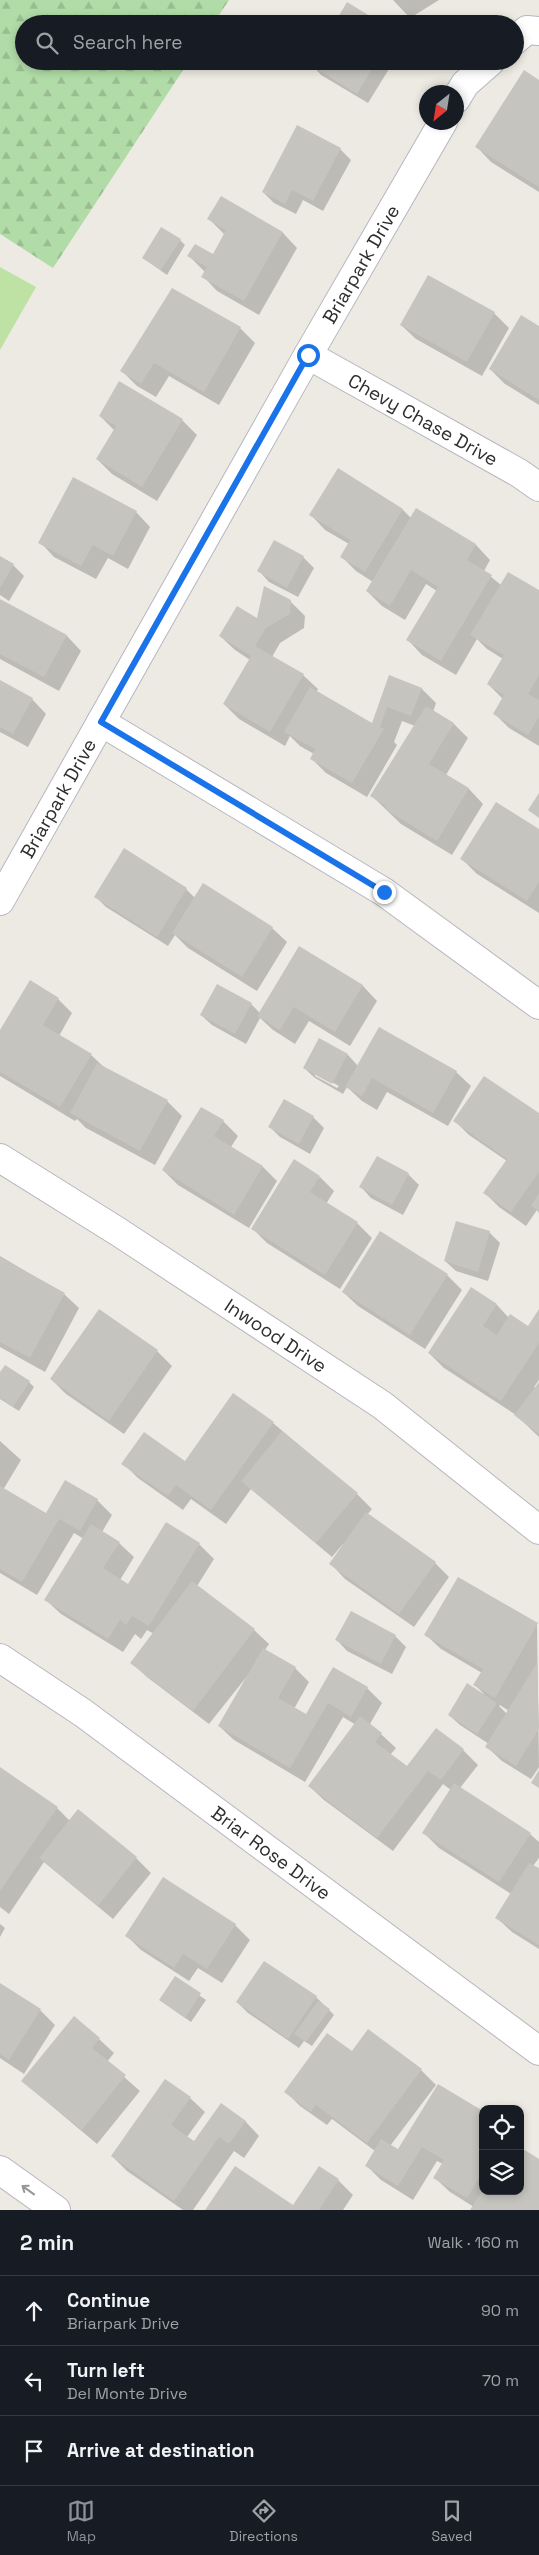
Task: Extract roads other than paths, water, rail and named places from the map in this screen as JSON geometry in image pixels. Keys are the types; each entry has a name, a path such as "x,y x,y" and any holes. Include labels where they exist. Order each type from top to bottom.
{"street":[{"path":"464,86 481,70"},
{"name":"Briarpark Drive","path":"0,901 308,355 438,130"},
{"name":"Chevy Chase Drive","path":"308,355 519,473 539,487"},
{"path":"101,722 384,892 539,1005"},
{"name":"Inwood Drive","path":"0,1158 118,1231 382,1405 539,1530"},
{"name":"Briar Rose Drive","path":"0,1658 83,1714 539,2051"},
{"path":"0,2170 56,2210"}]}
